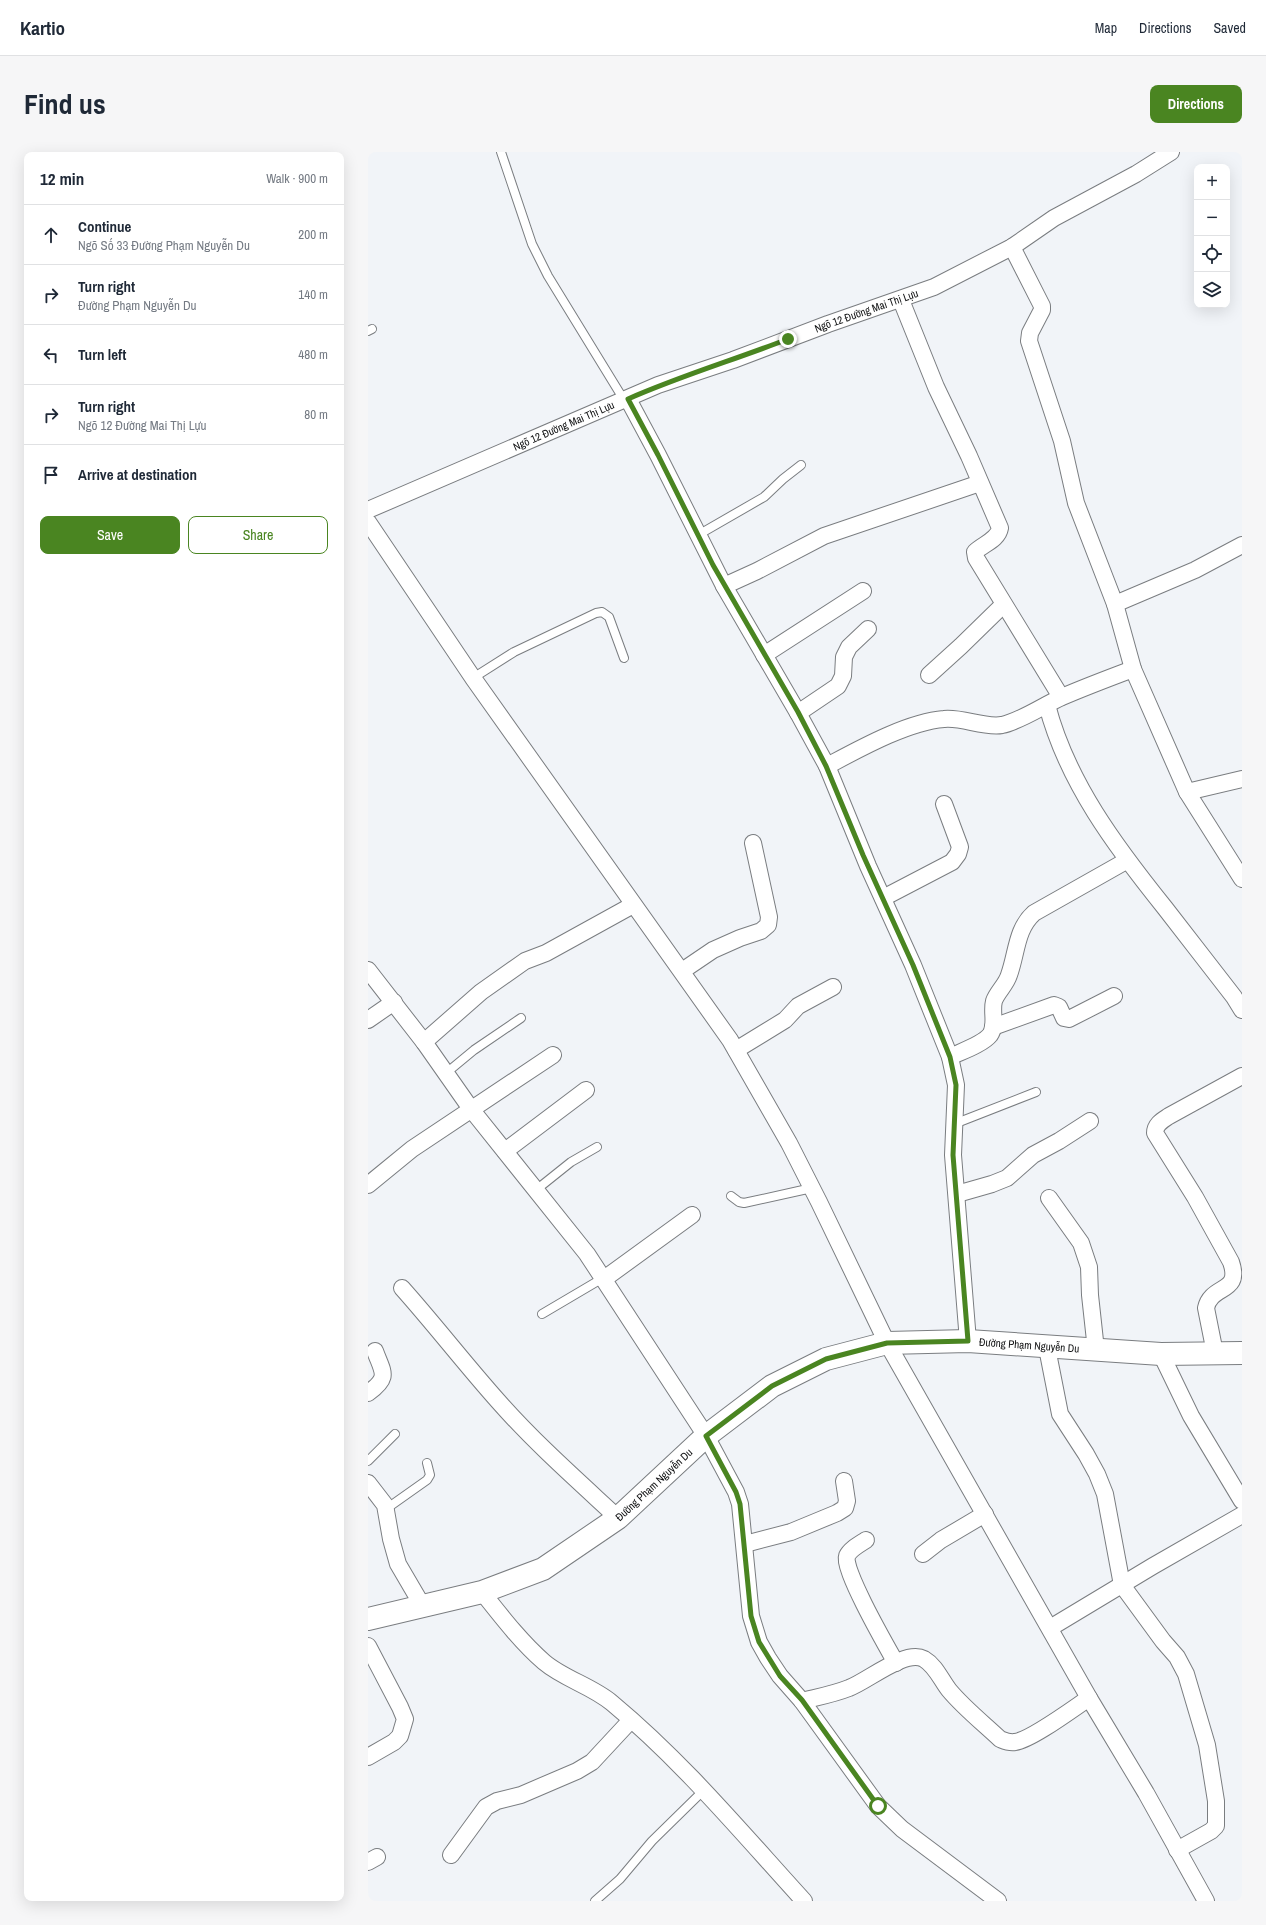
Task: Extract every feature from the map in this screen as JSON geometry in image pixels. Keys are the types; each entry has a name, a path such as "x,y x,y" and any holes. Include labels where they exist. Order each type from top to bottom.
{"main road":[{"name":"Đường Phạm Nguyễn Du","path":"368,1619 482,1592 543,1569 618,1518 706,1436 772,1386 826,1359 887,1343 968,1341 1047,1348 1161,1354 1242,1353"}],"street":[{"name":"Ngõ 12 Đường Mai Thị Lựu","path":"368,510 658,385 733,360 828,324 901,300 961,275 1012,247 1034,230 1054,218 1136,174 1171,152"},
{"path":"1012,247 1042,306 1042,310 1030,333 1029,341 1062,441 1078,509 1115,604 1133,669 1187,792 1242,879"},
{"path":"901,300 936,387 1000,528 995,537 977,550 975,555 1003,605 1061,697"},
{"path":"626,399 658,455 724,586 798,712 826,766 859,846 913,965 950,1057 956,1085 953,1155 968,1341"},
{"path":"724,586 757,571 824,536 980,482"},
{"path":"368,522 473,678 633,905 682,971 736,1050 812,1188 887,1343 1089,1698 1146,1793 1206,1901"},
{"path":"1115,604 1195,570 1242,545"},
{"path":"764,655 863,591"},
{"path":"929,675 1003,605"},
{"path":"798,712 838,686 843,676 844,657 849,648 868,629"},
{"path":"826,766 863,747 920,725 944,719 962,719 1002,724 1047,705 1061,697 1133,669"},
{"path":"1047,705 1054,732 1065,760 1086,798 1126,861 1239,1001"},
{"path":"1187,792 1242,779"},
{"path":"883,898 952,862 958,854 960,847 944,804"},
{"path":"682,971 713,950 740,938 761,931 768,925 769,917 753,843"},
{"path":"950,1057 984,1040 990,1034 993,1027 994,1000 1004,986 1009,974 1025,920 1034,913 1126,861"},
{"path":"424,1042 481,992 525,962 546,953 633,905"},
{"path":"368,970 424,1042 471,1109 587,1254 706,1436 736,1492 740,1504 751,1616 759,1642 780,1676 802,1700 878,1806 902,1829 998,1901"},
{"path":"736,1050 785,1020 798,1006 833,987"},
{"path":"993,1027 1054,1005 1058,1007 1064,1018 1069,1019 1114,996"},
{"path":"368,1020 394,1002"},
{"path":"368,1185 412,1149 553,1055"},
{"path":"1215,1353 1206,1308 1207,1302 1211,1297 1228,1286 1234,1278 1234,1271 1231,1262 1195,1197 1155,1133 1155,1130 1159,1123 1169,1116 1242,1076"},
{"path":"504,1151 586,1090"},
{"path":"957,1194 1007,1178 1033,1155 1059,1141 1090,1121"},
{"path":"1049,1198 1081,1243 1089,1267 1090,1295 1096,1350"},
{"path":"603,1279 692,1215"},
{"path":"402,1288 439,1330 498,1402 618,1518"},
{"path":"1047,1348 1060,1414 1086,1454 1097,1474 1104,1494 1122,1585 1180,1663 1188,1680 1207,1744 1216,1801 1216,1826 1211,1831 1177,1850"},
{"path":"368,1393 382,1381 383,1376 375,1351"},
{"path":"1161,1354 1191,1416 1242,1502"},
{"path":"745,1544 791,1532 837,1513 845,1508 847,1501 844,1482"},
{"path":"368,1483 376,1491 386,1509 391,1539 398,1564 422,1605"},
{"path":"923,1554 941,1540 985,1514"},
{"path":"1050,1628 1242,1515"},
{"path":"866,1540 851,1550 847,1556 846,1562 862,1599 896,1663"},
{"path":"482,1592 506,1623 545,1663 611,1702 632,1720 704,1790 804,1901"},
{"path":"368,1646 405,1719 400,1736 394,1742 368,1757"},
{"path":"802,1700 826,1696 850,1688 896,1663 915,1656 926,1660 936,1670 950,1690 1000,1739 1007,1742 1016,1742 1024,1739 1089,1698"},
{"path":"451,1855 479,1814 486,1807 497,1801 521,1795 577,1772 592,1762 632,1720"}],"lane":[{"path":"501,152 532,244 548,276 626,399"},
{"path":"698,535 764,497 783,478 801,465"},
{"path":"473,678 514,652 596,613 602,612 609,617 624,658"},
{"path":"445,1074 474,1050 521,1018"},
{"path":"954,1124 1036,1092"},
{"path":"536,1190 571,1162 597,1147"},
{"path":"731,1196 739,1202 744,1203 812,1188"},
{"path":"542,1314 603,1279"},
{"path":"368,1461 395,1434"},
{"path":"386,1509 427,1480 430,1475 427,1463"},
{"path":"595,1901 620,1879 652,1842 704,1790"}],"route":[{"path":"788,339 733,360 658,385 628,399 658,455 707,554 798,712 826,766 863,855 913,965 950,1057 956,1085 953,1155 968,1341 887,1343 826,1359 772,1386 706,1436 736,1492 740,1504 744,1530 748,1594 751,1616 759,1642 780,1676 802,1700 878,1806"}]}
